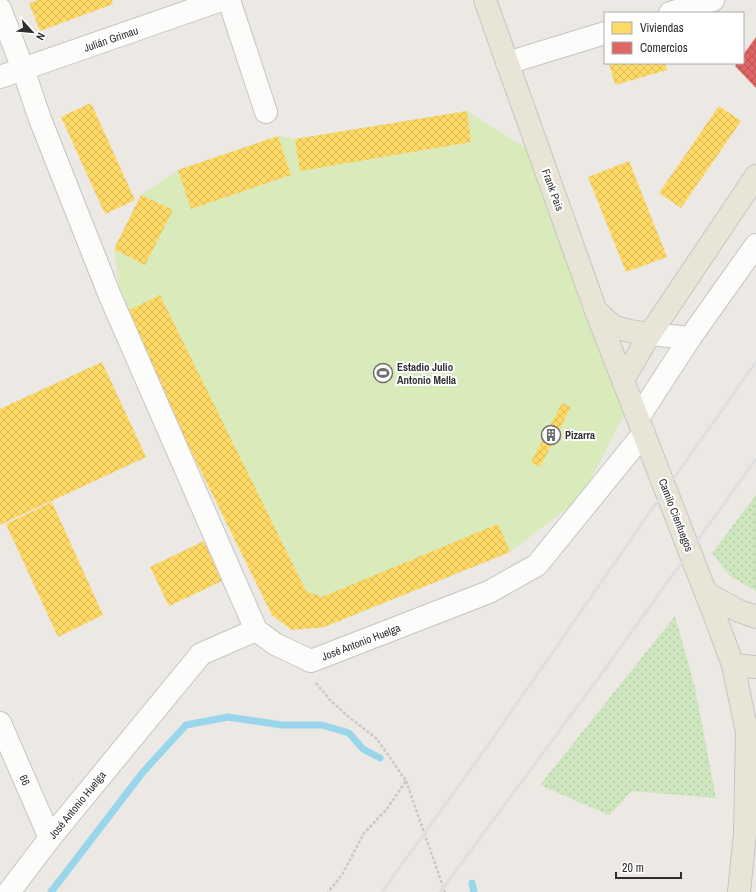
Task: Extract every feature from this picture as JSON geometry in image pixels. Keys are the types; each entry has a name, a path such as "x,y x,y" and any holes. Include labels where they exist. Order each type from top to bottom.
{"main road":[{"name":"Frank Pais","path":"485,0 596,311 623,380"},
{"path":"623,380 650,334 756,176"},
{"path":"596,311 614,327 650,334"},
{"name":"Camilo Cienfuegos","path":"623,380 733,665 747,732 746,834 739,892"},
{"path":"706,593 739,611 756,617"},
{"path":"733,665 756,667"},
{"path":"746,834 756,782"}],"street":[{"name":"Julián Grimau","path":"0,77 221,0"},
{"path":"228,0 266,112"},
{"path":"673,12 713,0"},
{"path":"0,9 40,119 110,296 256,630"},
{"path":"507,63 604,33"},
{"name":"José Antonio Huelga","path":"9,892 50,838 201,654 256,630 275,644 311,661 489,592 536,565 641,425 690,338 756,245"},
{"path":"650,334 690,338"},
{"name":"66","path":"0,723 50,838"}],"path":[{"path":"311,661 316,684 330,700 377,739 406,781 445,892"},
{"path":"328,892 342,875 364,833 386,810 406,781"}],"green space":[{"name":"Estadio Julio Antonio Mella","path":"467,111 535,154 625,413 581,498 510,552 324,627 292,630 272,615 123,313 114,250 141,195 178,170 278,136 295,139"},
{"path":"756,495 756,591 730,576 712,553"},
{"path":"675,616 695,688 716,798 632,791 609,815 540,785"}],"building: Viviendas":[{"path":"38,0 112,0 113,4 40,31 29,3"},
{"path":"609,64 665,64 667,70 615,85"},
{"path":"91,103 135,200 105,214 61,117"},
{"path":"719,106 741,121 681,208 659,193"},
{"path":"467,111 471,142 300,171 295,139"},
{"path":"278,136 291,175 191,209 178,170"},
{"path":"629,161 667,257 626,272 588,177"},
{"path":"141,195 173,210 145,265 114,249"},
{"path":"160,295 306,591 322,597 498,524 510,552 324,627 292,630 272,615 123,313"},
{"path":"102,362 146,457 0,525 0,409"},
{"name":"Pizarra","path":"562,403 571,407 540,467 531,462"},
{"path":"52,502 103,615 58,637 6,524"},
{"path":"204,541 222,581 169,606 150,567"}],"building: Comercios":[{"path":"756,37 756,88 735,66 736,64 744,64 744,54"}],"waterway":[{"path":"51,892 143,772 186,725 228,717 282,725 322,725 349,733 363,749 380,758"},
{"path":"472,883 474,892"}],"railway":[{"path":"382,892 486,748 756,362"},
{"path":"440,892 597,680 756,459"}],"place":[{"name":"Estadio Julio Antonio Mella","path":"383,373"},
{"name":"Pizarra","path":"551,435"}]}
